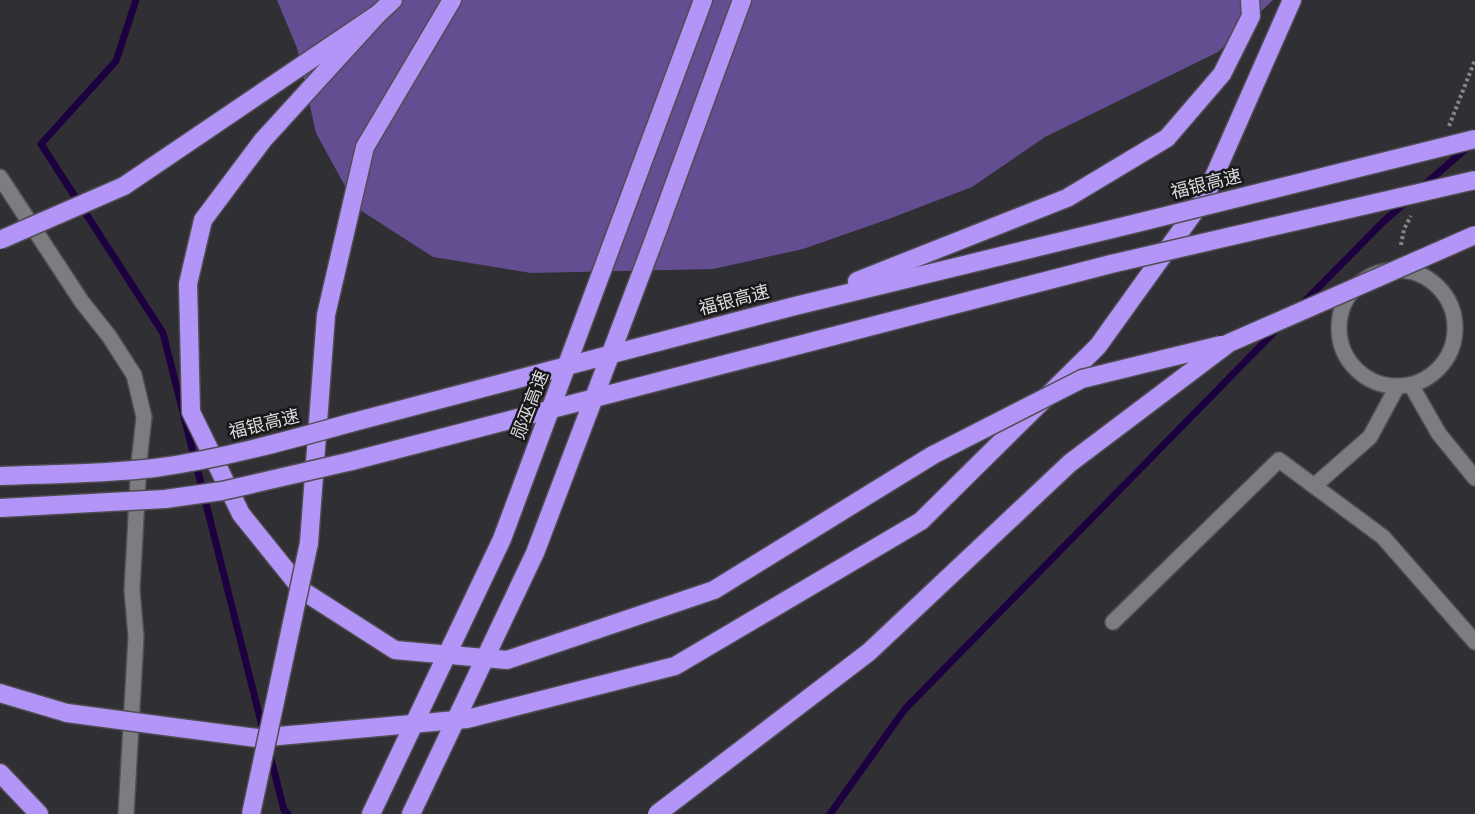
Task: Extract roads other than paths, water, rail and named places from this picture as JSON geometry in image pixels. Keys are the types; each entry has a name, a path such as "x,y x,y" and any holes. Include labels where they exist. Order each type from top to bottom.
{"highway":[{"path":"393,0 263,140 203,220 188,284 191,411 241,514 303,591 395,650 507,660 714,590 933,455 1082,379 1229,343 1475,235"},
{"path":"251,814 309,543 326,315 365,147 452,0"},
{"name":"郧巫高速","path":"371,814 502,539 703,0"},
{"path":"411,814 535,553 742,0"},
{"path":"795,306 1067,198 1167,138 1222,75 1251,16 1250,0"},
{"path":"0,693 66,713 256,738 467,720 675,666 921,521 1098,346 1205,197 1292,0"},
{"path":"0,240 124,186 378,14"},
{"name":"福银高速","path":"0,476 83,473 174,465 214,458 795,306 1475,140"},
{"path":"0,508 98,504 176,498 222,491 352,461 1111,264 1475,180"},
{"path":"657,814 869,652 1070,463 1229,343"},
{"path":"0,773 39,814"}],"street":[{"path":"0,177 82,302 109,336 134,375 144,417 139,462 132,590 136,637 126,814"},
{"path":"1314,486 1370,437 1404,386 1424,380 1436,372 1445,361 1455,334 1455,320 1445,294 1424,276 1396,269 1369,276 1348,295 1338,322 1338,336 1342,350 1358,373 1383,386 1404,386"},
{"path":"1404,386 1475,478"},
{"path":"1113,622 1279,460 1383,537 1475,642"}],"waterway":[{"path":"136,0 116,61 41,144 163,333 263,730"},
{"path":"1422,187 1468,147"},
{"path":"1302,304 1383,222 1407,201"},
{"path":"830,814 905,709 1279,327"},
{"path":"270,755 284,810 288,814"}]}
